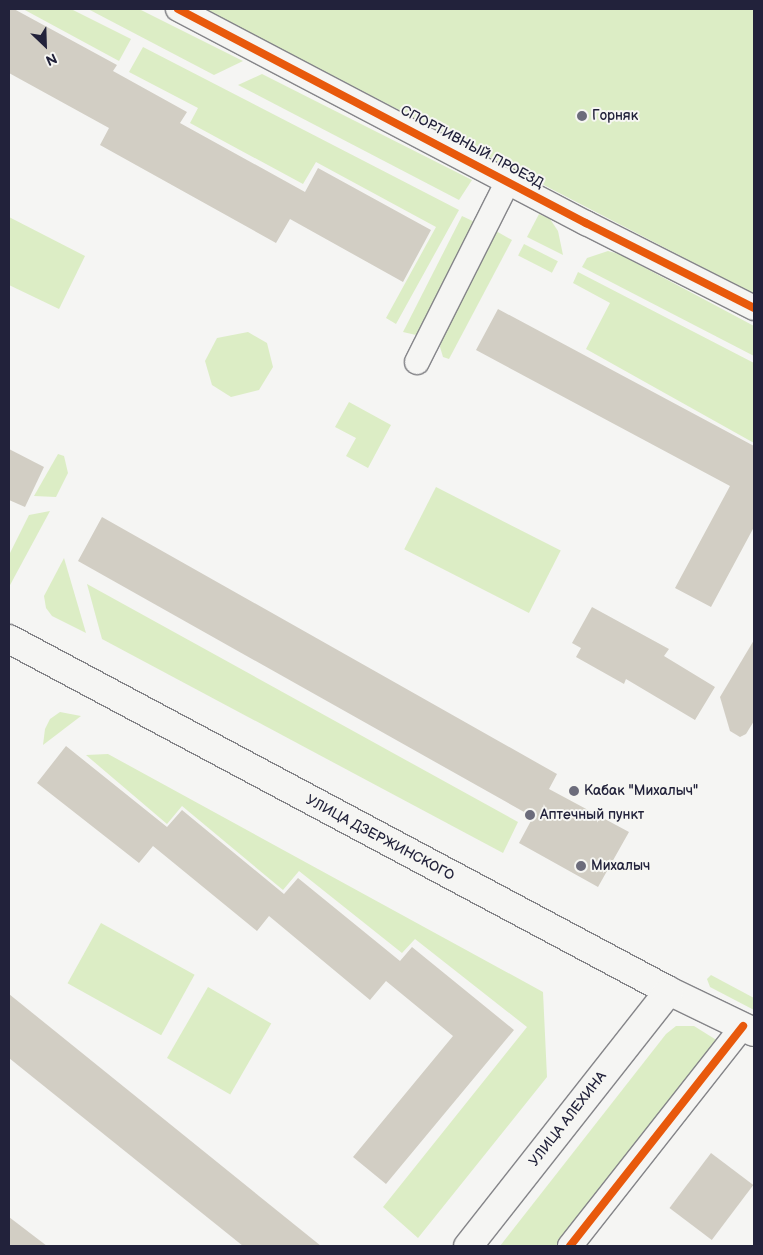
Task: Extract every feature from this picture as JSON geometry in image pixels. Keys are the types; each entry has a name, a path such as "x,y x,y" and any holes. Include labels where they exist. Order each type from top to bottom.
{"main road":[{"name":"УЛИЦА ДЗЕРЖИНСКОГО","path":"9,639 669,991 749,1029"},
{"name":"УЛИЦА АЛЕХИНА","path":"468,1246 669,991"}],"street":[{"name":"СПОРТИВНЫЙ ПРОЕЗД","path":"178,9 754,308"},
{"path":"416,362 508,181"},
{"path":"570,1246 749,1029"}],"green space":[{"path":"23,9 71,9 131,39 119,61"},
{"path":"88,9 139,9 243,61 214,75"},
{"name":"Горняк","path":"194,9 754,9 754,294 291,54 257,41"},
{"path":"143,47 459,210 396,324 386,318 436,227 316,162 303,184 190,123 198,108 129,72"},
{"path":"262,74 472,180 459,200 238,85"},
{"path":"539,214 550,219 558,231 563,255 527,237"},
{"path":"462,216 479,224 428,327 416,335 403,332"},
{"path":"9,217 85,256 59,309 9,285"},
{"path":"496,231 512,240 449,359 443,357 440,347 442,336"},
{"path":"524,244 558,261 552,273 518,256"},
{"path":"608,251 619,254 754,326 754,356 582,267 587,258"},
{"path":"578,272 754,363 754,443 586,349 610,303 573,283"},
{"path":"248,332 267,343 273,367 259,390 231,397 212,385 205,361 217,338"},
{"path":"349,402 391,425 368,468 346,456 356,438 335,427"},
{"path":"58,454 64,456 68,473 56,497 34,496"},
{"path":"436,487 561,551 529,613 404,549"},
{"path":"50,511 9,587 9,555 29,515"},
{"path":"64,558 86,633 52,616 46,608 44,596"},
{"path":"87,584 518,822 503,853 102,639"},
{"path":"60,712 81,716 43,745 45,729 50,719"},
{"path":"108,754 543,992 547,1077 418,1238 383,1207 527,1027 415,939 402,953 299,871 283,890 182,806 167,824 86,755"},
{"path":"101,923 195,975 161,1035 68,983"},
{"path":"711,975 754,998 754,1010 710,987 707,979"},
{"path":"208,987 271,1024 230,1095 167,1058"},
{"path":"676,1026 694,1026 718,1041 558,1246 500,1246 666,1034"}],"building":[{"path":"9,9 14,9 117,65 113,71 187,112 180,123 305,192 318,168 431,230 403,282 290,219 276,243 100,145 109,128 9,73"},
{"path":"498,309 754,446 754,527 711,607 675,588 730,486 476,350"},
{"path":"9,449 44,467 25,507 9,500"},
{"path":"102,517 557,774 549,789 629,832 598,887 519,843 533,817 78,561"},
{"path":"592,607 669,649 664,656 715,687 695,720 626,679 624,684 576,657 581,648 572,643"},
{"path":"754,640 754,721 746,734 740,737 730,731 720,697"},
{"path":"66,746 167,827 182,810 284,894 298,878 400,961 412,947 514,1030 386,1184 353,1157 453,1036 386,981 370,1000 269,916 257,931 153,846 139,863 37,783"},
{"path":"9,994 321,1246 243,1246 9,1058"},
{"path":"711,1153 753,1185 712,1240 669,1208"},
{"path":"9,1217 47,1246 9,1246"}],"cycle path":[{"path":"178,9 586,223 754,308"},
{"path":"570,1246 743,1026"}],"place":[{"name":"Горняк","path":"582,116"},
{"name":"Кабак \"Михалыч\"","path":"574,791"},
{"name":"Аптечный пункт","path":"530,815"},
{"name":"Михалыч","path":"581,866"}]}
